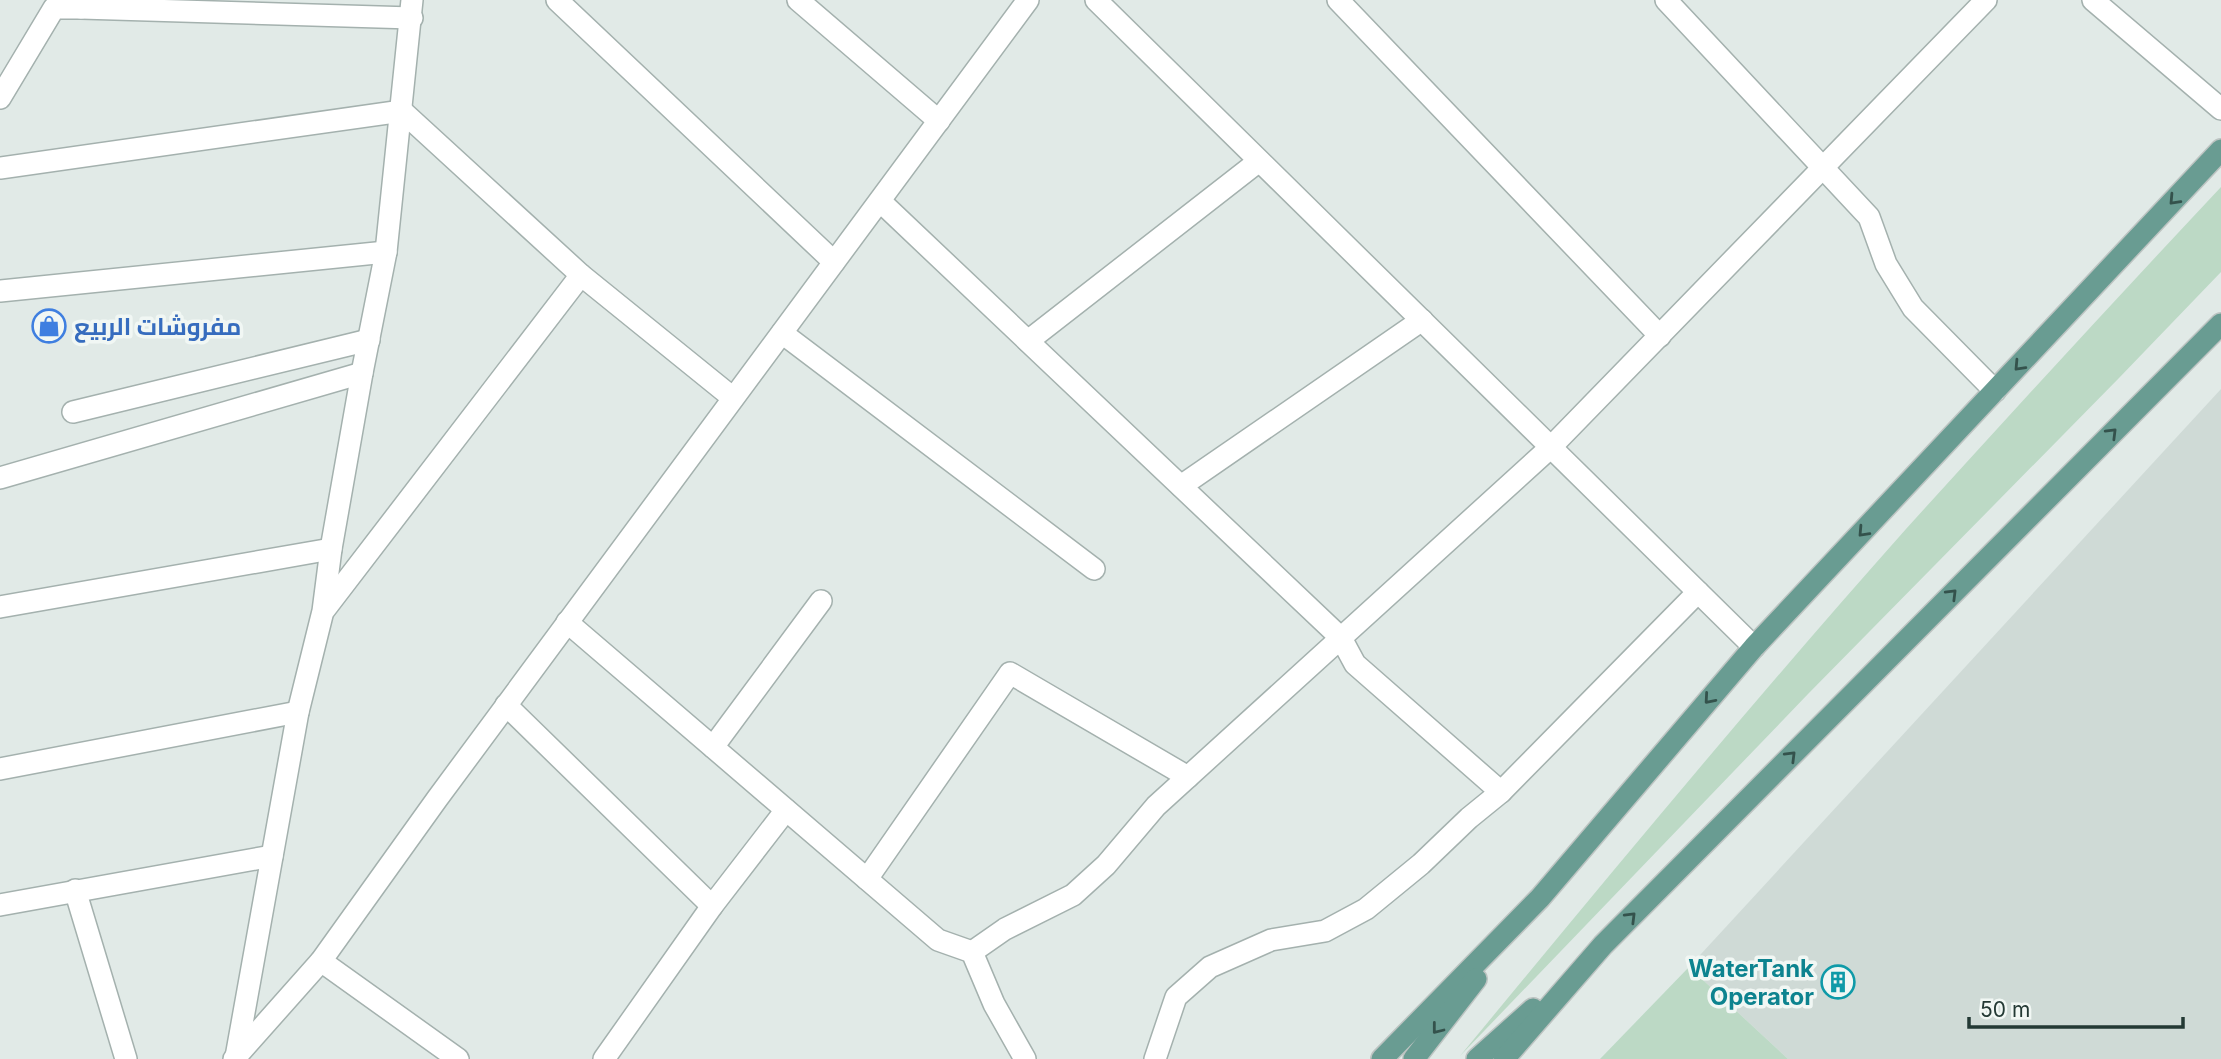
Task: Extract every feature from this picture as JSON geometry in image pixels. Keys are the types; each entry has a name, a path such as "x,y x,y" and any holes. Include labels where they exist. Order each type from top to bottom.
{"main road":[{"path":"1414,1059 1539,898 1754,647 2221,150"},
{"path":"1477,1059 1603,945 2221,324"},
{"path":"1382,1059 1539,898"},
{"path":"1504,1059 1603,945"}],"street":[{"path":"557,0 834,262"},
{"path":"798,0 939,121"},
{"path":"235,1058 321,961 567,622 1028,0"},
{"path":"1096,0 1754,647"},
{"path":"1338,0 1660,336"},
{"path":"1666,0 1869,217 1886,264 1913,308 1995,391"},
{"path":"972,952 1005,929 1073,895 1107,865 1156,806 1551,447 1986,0"},
{"path":"2093,0 2221,109"},
{"path":"0,98 54,8 84,4 412,9 386,252 331,549 324,611 298,712 235,1058"},
{"path":"0,168 402,111"},
{"path":"402,111 582,275 733,398"},
{"path":"1028,341 1259,160"},
{"path":"880,201 1341,638 1355,664 1501,792"},
{"path":"0,292 386,252"},
{"path":"324,611 582,275"},
{"path":"1181,486 1422,320"},
{"path":"782,333 1094,569"},
{"path":"73,412 369,340"},
{"path":"0,478 362,373"},
{"path":"0,607 331,549"},
{"path":"1156,1059 1175,997 1210,967 1271,940 1325,931 1366,909 1501,792 1698,592"},
{"path":"713,747 821,601"},
{"path":"567,622 937,940 972,952 994,1004 1025,1059"},
{"path":"867,879 1010,673 1188,777"},
{"path":"506,705 712,905"},
{"path":"0,769 298,712"},
{"path":"604,1059 712,905 786,810"},
{"path":"0,905 272,856"},
{"path":"75,890 126,1059"},
{"path":"321,961 458,1059"}],"shaded area":[{"path":"2221,389 2221,1059 1788,1059 1689,967"}],"green space":[{"path":"2221,187 2221,272 1808,694 1460,1056 1792,659 2023,400"},
{"path":"1689,967 1788,1059 1600,1059"}],"place":[{"name":"مفروشات الربيع","path":"49,326"},
{"name":"WaterTank Operator","path":"1838,982"}]}
